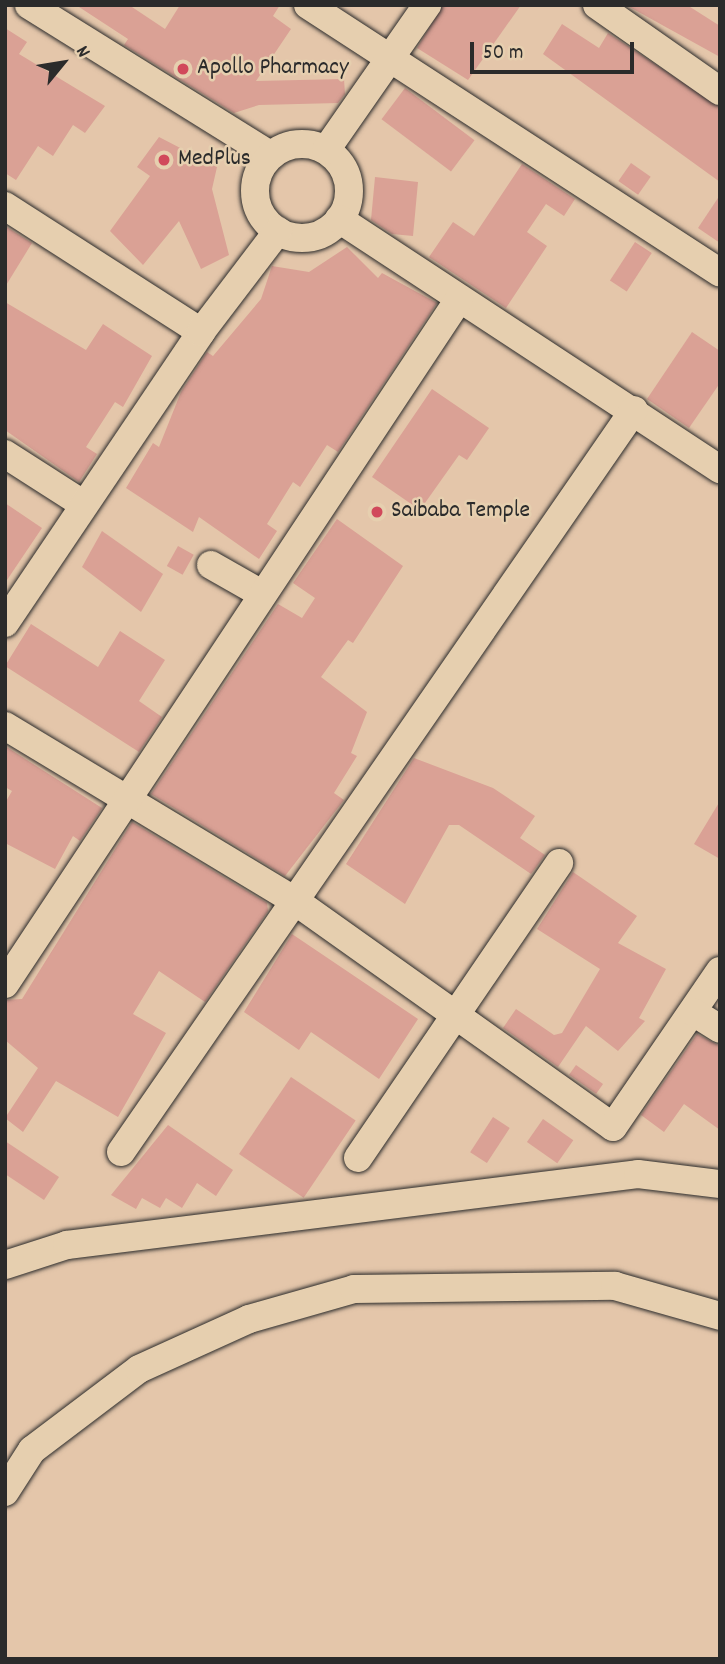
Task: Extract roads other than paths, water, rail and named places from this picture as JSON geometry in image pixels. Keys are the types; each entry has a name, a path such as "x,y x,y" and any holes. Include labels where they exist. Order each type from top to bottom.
{"street":[{"path":"29,5 268,154"},
{"path":"308,5 388,61 720,273"},
{"path":"326,150 427,5"},
{"path":"597,5 720,91"},
{"path":"291,144 326,150 348,181 339,219 311,237 278,231 256,201 256,182 268,154 291,144"},
{"path":"5,206 201,332"},
{"path":"339,219 634,410 720,469"},
{"path":"5,623 83,503 201,332 278,231"},
{"path":"5,984 125,798 459,299"},
{"path":"121,1152 634,410"},
{"path":"5,454 83,503"},
{"path":"211,565 262,594"},
{"path":"5,726 295,901 449,1017 613,1127 720,971"},
{"path":"358,1158 449,1017 559,863"},
{"path":"693,1012 720,1029"},
{"path":"5,1265 68,1245 638,1174 720,1184"},
{"path":"5,1492 32,1450 139,1369 249,1319 354,1289 615,1286 720,1315"}],"place":[{"name":"Apollo Pharmacy","path":"183,69"},
{"name":"MedPlus","path":"164,160"},
{"name":"Saibaba Temple","path":"377,512"}]}
